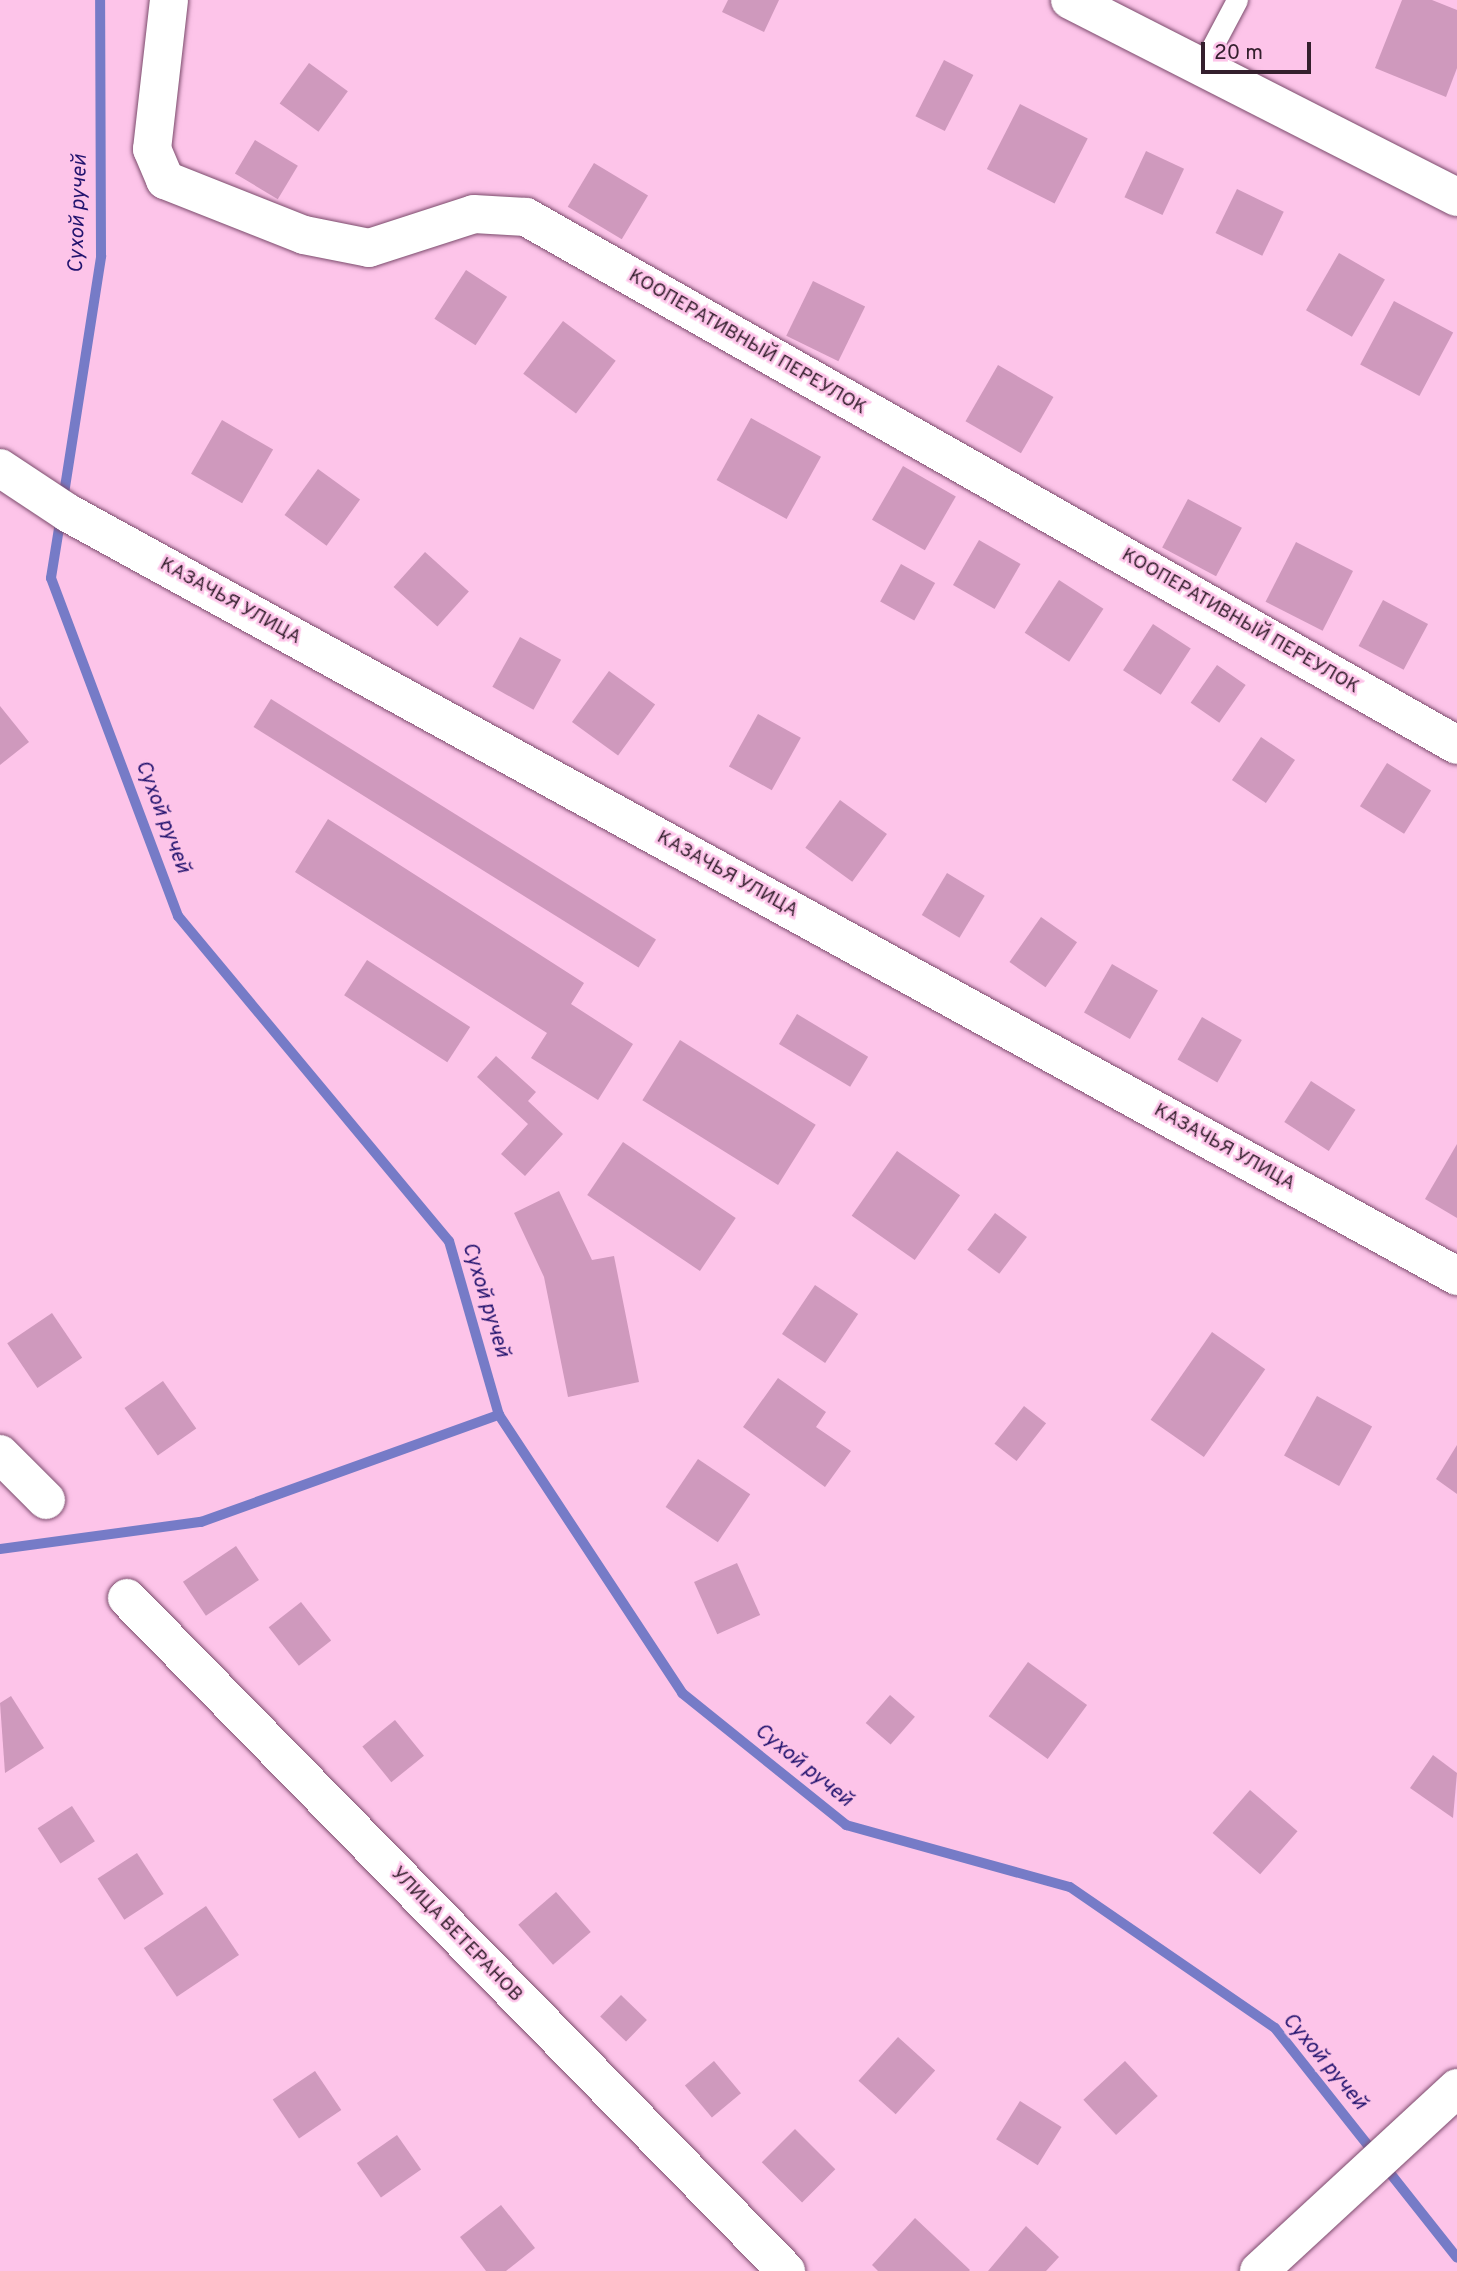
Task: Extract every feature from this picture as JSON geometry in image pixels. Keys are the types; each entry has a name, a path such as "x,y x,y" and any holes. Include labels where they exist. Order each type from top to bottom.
{"street":[{"name":"КООПЕРАТИВНЫЙ ПЕРЕУЛОК","path":"169,0 152,149 165,180 304,235 369,248 474,214 526,217 1457,745"},
{"path":"1070,0 1457,197"},
{"name":"КАЗАЧЬЯ УЛИЦА","path":"0,468 68,513 1457,1276"},
{"path":"0,1454 46,1500"},
{"name":"УЛИЦА ВЕТЕРАНОВ","path":"127,1598 786,2271"},
{"path":"1259,2271 1457,2088"}],"lane":[{"path":"1201,68 1237,0"}],"building":[{"path":"728,0 779,0 764,32 722,12"},
{"path":"1402,0 1432,0 1457,10 1457,68 1446,97 1375,68"},
{"path":"944,60 973,75 945,131 915,116"},
{"path":"309,63 348,91 318,132 280,103"},
{"path":"1020,104 1088,139 1055,204 987,169"},
{"path":"255,140 298,166 278,199 235,173"},
{"path":"1146,151 1184,169 1163,215 1124,197"},
{"path":"594,163 648,195 622,239 568,207"},
{"path":"1237,189 1284,212 1262,256 1216,233"},
{"path":"1339,253 1385,280 1352,337 1306,310"},
{"path":"466,270 507,297 476,345 434,319"},
{"path":"813,281 865,306 838,361 786,336"},
{"path":"1394,301 1453,332 1419,396 1360,365"},
{"path":"563,321 616,361 576,413 523,374"},
{"path":"998,365 1053,397 1021,453 966,421"},
{"path":"751,418 821,457 787,519 717,480"},
{"path":"222,420 273,450 242,503 191,474"},
{"path":"903,466 956,497 925,550 872,520"},
{"path":"318,469 360,500 327,546 284,515"},
{"path":"1188,499 1242,528 1216,576 1162,548"},
{"path":"979,540 1021,564 995,609 953,585"},
{"path":"1296,542 1353,571 1323,631 1266,602"},
{"path":"425,552 469,591 437,626 394,587"},
{"path":"901,564 935,583 914,621 880,602"},
{"path":"1059,580 1103,609 1069,662 1025,633"},
{"path":"1383,600 1428,624 1404,670 1359,646"},
{"path":"1153,624 1191,649 1161,695 1123,670"},
{"path":"520,637 561,660 533,710 492,687"},
{"path":"1217,665 1246,685 1219,723 1191,703"},
{"path":"609,671 655,705 618,755 572,722"},
{"path":"271,699 656,940 639,968 254,727"},
{"path":"0,706 29,742 0,765"},
{"path":"758,714 801,738 772,790 729,766"},
{"path":"1261,737 1295,760 1266,803 1232,780"},
{"path":"1387,763 1431,791 1404,834 1360,806"},
{"path":"840,800 887,834 852,882 805,848"},
{"path":"328,819 584,983 571,1004 633,1044 598,1100 531,1058 547,1033 295,872"},
{"path":"947,873 985,896 959,938 922,915"},
{"path":"1041,917 1077,942 1045,987 1009,962"},
{"path":"367,960 470,1027 447,1062 344,995"},
{"path":"1112,964 1158,990 1130,1039 1084,1012"},
{"path":"797,1014 868,1057 850,1087 779,1044"},
{"path":"1202,1017 1242,1040 1217,1082 1178,1059"},
{"path":"680,1040 816,1125 778,1185 642,1100"},
{"path":"496,1056 536,1092 528,1101 563,1134 525,1176 501,1154 528,1124 477,1077"},
{"path":"1311,1081 1355,1110 1329,1151 1284,1122"},
{"path":"623,1142 736,1218 700,1271 587,1195"},
{"path":"1457,1144 1457,1218 1425,1199"},
{"path":"897,1151 960,1195 915,1260 852,1216"},
{"path":"559,1191 592,1260 614,1256 639,1382 568,1397 544,1277 514,1213"},
{"path":"995,1213 1027,1237 999,1274 967,1250"},
{"path":"815,1285 858,1314 825,1363 782,1334"},
{"path":"52,1313 82,1358 37,1388 7,1343"},
{"path":"1212,1332 1265,1369 1204,1457 1151,1420"},
{"path":"778,1378 826,1412 816,1427 851,1451 825,1487 743,1427"},
{"path":"163,1381 196,1429 158,1455 124,1408"},
{"path":"1317,1396 1372,1427 1339,1486 1284,1455"},
{"path":"1024,1406 1046,1423 1017,1461 994,1444"},
{"path":"1457,1445 1457,1494 1436,1479"},
{"path":"698,1459 750,1494 718,1542 666,1507"},
{"path":"236,1546 259,1580 206,1616 183,1582"},
{"path":"737,1563 760,1615 717,1634 694,1582"},
{"path":"301,1602 331,1641 299,1666 269,1627"},
{"path":"1028,1662 1087,1705 1048,1759 989,1716"},
{"path":"890,1695 915,1717 891,1745 866,1723"},
{"path":"11,1696 44,1748 5,1773 0,1703"},
{"path":"395,1720 424,1756 391,1782 362,1746"},
{"path":"1433,1755 1457,1773 1453,1818 1410,1788"},
{"path":"1250,1790 1298,1831 1260,1874 1213,1833"},
{"path":"72,1806 95,1841 60,1864 38,1828"},
{"path":"137,1853 164,1894 124,1920 98,1879"},
{"path":"556,1892 591,1932 553,1965 518,1925"},
{"path":"206,1906 239,1955 177,1997 144,1948"},
{"path":"621,1995 647,2020 626,2042 600,2017"},
{"path":"898,2037 935,2070 896,2114 859,2081"},
{"path":"714,2061 741,2093 712,2118 685,2085"},
{"path":"1125,2061 1158,2096 1116,2135 1083,2100"},
{"path":"315,2071 341,2110 299,2138 273,2100"},
{"path":"1020,2101 1062,2127 1038,2165 996,2139"},
{"path":"795,2129 835,2169 802,2203 762,2162"},
{"path":"397,2135 421,2169 381,2198 357,2163"},
{"path":"501,2205 535,2248 506,2271 486,2271 460,2237"},
{"path":"915,2218 970,2270 878,2271 872,2265"},
{"path":"1026,2226 1059,2257 1046,2271 988,2271"}],"waterway":[{"name":"Сухой ручей","path":"63,500 101,256 100,0"},
{"name":"Сухой ручей","path":"61,516 51,578 178,916 449,1241 499,1415 682,1693 846,1825 1070,1887 1275,2028 1457,2258"},
{"path":"0,1549 201,1522 499,1415"}]}
